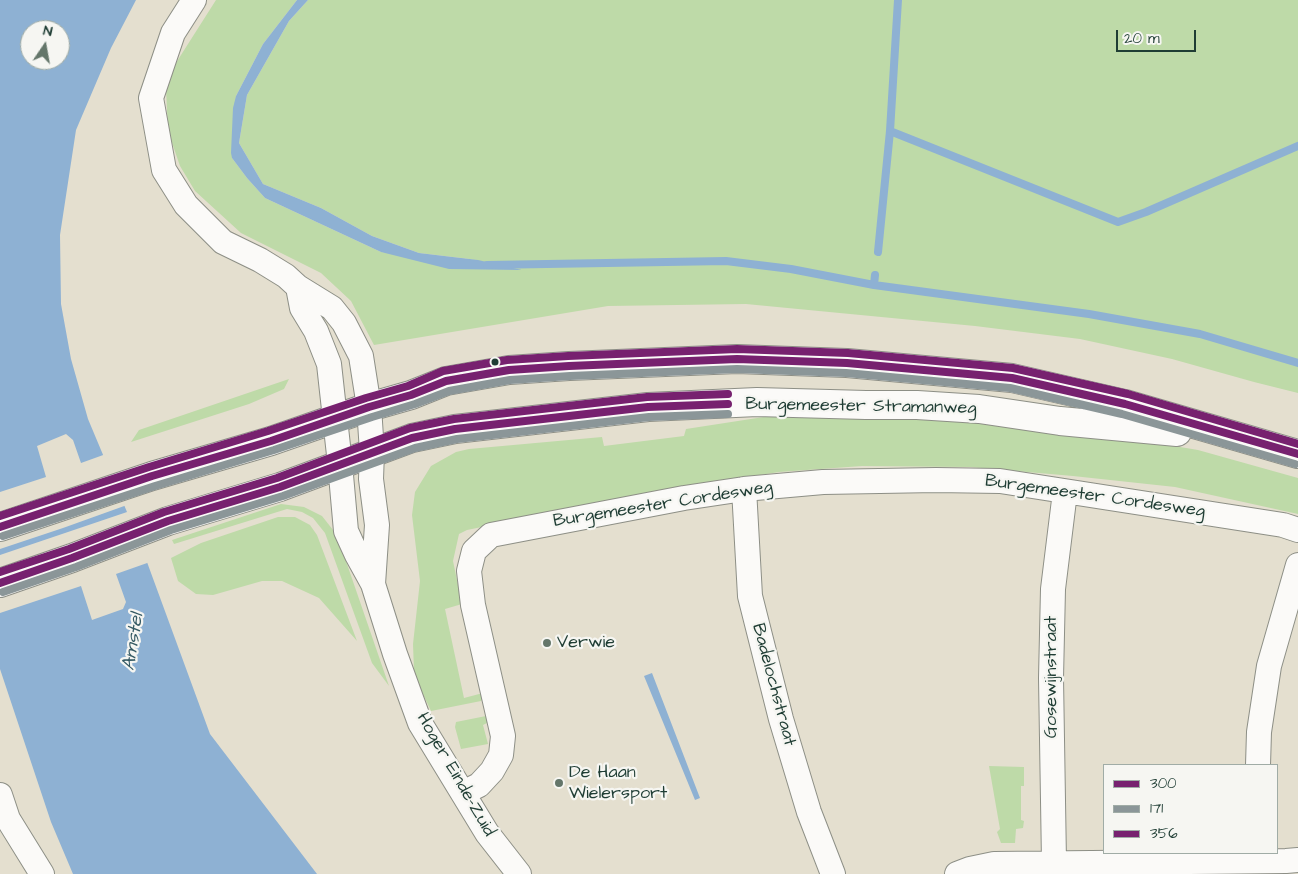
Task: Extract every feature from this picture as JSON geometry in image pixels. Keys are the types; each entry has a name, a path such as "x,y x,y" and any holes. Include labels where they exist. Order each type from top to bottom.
{"main road":[{"name":"Burgemeester Stramanweg","path":"0,527 152,476 271,441 411,395 446,381 508,370 569,366 737,359 847,363 1012,378 1125,404 1298,454"},
{"name":"Burgemeester Stramanweg","path":"0,582 72,558 168,521 280,487 339,458 372,452 412,438 455,429 648,407 757,402 917,405 980,409 1060,421 1238,437"}],"street":[{"name":"Hoger Einde-Zuid","path":"194,0 173,33 151,98 164,170 186,205 223,242 260,260 332,308 344,323 361,356 369,408 372,452 371,479 377,524 373,584"},
{"name":"Hoger Einde-Zuid","path":"298,287 302,308 316,331 329,364 346,531 373,584 420,723 487,833 519,874"},
{"name":"Burgemeester Cordesweg","path":"463,793 479,785 492,771 500,755 502,736 473,606 469,571 474,551 491,535 744,488 824,482 936,480 1000,481 1283,525 1298,530"},
{"name":"Badelochstraat","path":"744,488 750,596 781,718 809,812 834,874"},
{"name":"Gosewijnstraat","path":"1055,868 1050,678 1053,589 1065,492"},
{"path":"1258,764 1259,732 1269,666 1298,565"},
{"path":"0,795 8,818 42,874"},
{"path":"958,874 970,869 994,864 1055,868 1258,857 1289,865"}],"green space":[{"path":"216,0 297,0 263,44 236,96 232,158 265,198 381,252 478,260 419,253 372,236 321,208 263,184 239,143 247,95 289,21 308,0 1298,0 1298,393 1172,359 1080,339 975,326 746,304 608,306 374,345 351,301 321,273 241,233 195,191 180,166 168,131 166,89 174,66"},
{"path":"289,379 284,389 249,404 131,442 139,430"},
{"path":"809,410 1061,427 1198,450 1298,478 1298,514 1175,487 970,467 862,466 779,472 648,493 467,530 459,534 453,561 462,604 445,609 464,698 483,693 483,698 481,701 431,711 414,671 413,644 420,581 412,515 415,492 431,466 456,452 469,449 602,437 604,446 684,436 686,429"},
{"path":"281,504 304,507 322,516 337,535 389,686 372,663 325,533 313,518 302,512 287,509 174,544 172,540"},
{"path":"278,517 295,517 310,525 317,535 357,641 319,598 282,581 262,581 213,595 196,594 178,581 171,558 201,543"},
{"path":"486,716 489,722 483,725 488,744 461,749 455,727 456,722"},
{"path":"989,766 1024,767 1024,786 1021,786 1021,820 1024,821 1023,828 1016,829 1015,843 1001,843 997,832 1000,829"}],"water":[{"name":"Amstel","path":"0,0 136,0 111,48 76,130 60,235 61,304 71,359 88,419 140,543 210,734 317,874 73,874 51,822 0,669"},
{"path":"297,0 308,0 289,21 247,95 239,143 263,184 321,208 372,236 419,253 478,260 522,270 449,269 381,252 265,198 247,178 232,158 231,153 233,108 236,96 263,44"},
{"path":"652,673 700,798 695,800 644,676"}],"pier":[{"path":"66,434 73,440 81,463 106,454 127,505 0,549 0,492 46,477 37,446"},
{"path":"130,511 150,562 116,574 126,602 123,609 92,620 81,586 0,613 0,555"}],"waterway":[{"path":"878,252 890,131 898,0"},
{"path":"890,131 1118,222 1146,212 1298,146"},
{"path":"487,265 726,261 791,269 874,285 1089,314 1200,334 1298,363"},
{"path":"874,285 875,275"}],"transit line":[{"name":"356","path":"0,516 408,386 443,371 507,360 568,356 737,349 848,353 1013,368 1128,394 1298,444"},
{"name":"300","path":"0,527 152,476 271,441 369,407 411,395 446,381 509,370 569,366 737,359 847,363 1012,378 1125,404 1298,454"},
{"name":"171","path":"3,536 155,486 274,450 449,391 510,380 570,376 737,369 846,373 1010,388 1122,414 1295,464"},
{"name":"356","path":"0,572 69,549 164,512 277,478 410,428 454,419 647,397 728,394"},
{"name":"300","path":"0,583 168,521 280,487 412,438 455,429 648,407 728,404"},
{"name":"171","path":"3,592 76,567 171,530 283,496 415,448 457,439 649,417 728,414"}],"place":[{"name":"Verwie","path":"547,643"},
{"name":"De Haan Wielersport","path":"559,783"}]}
